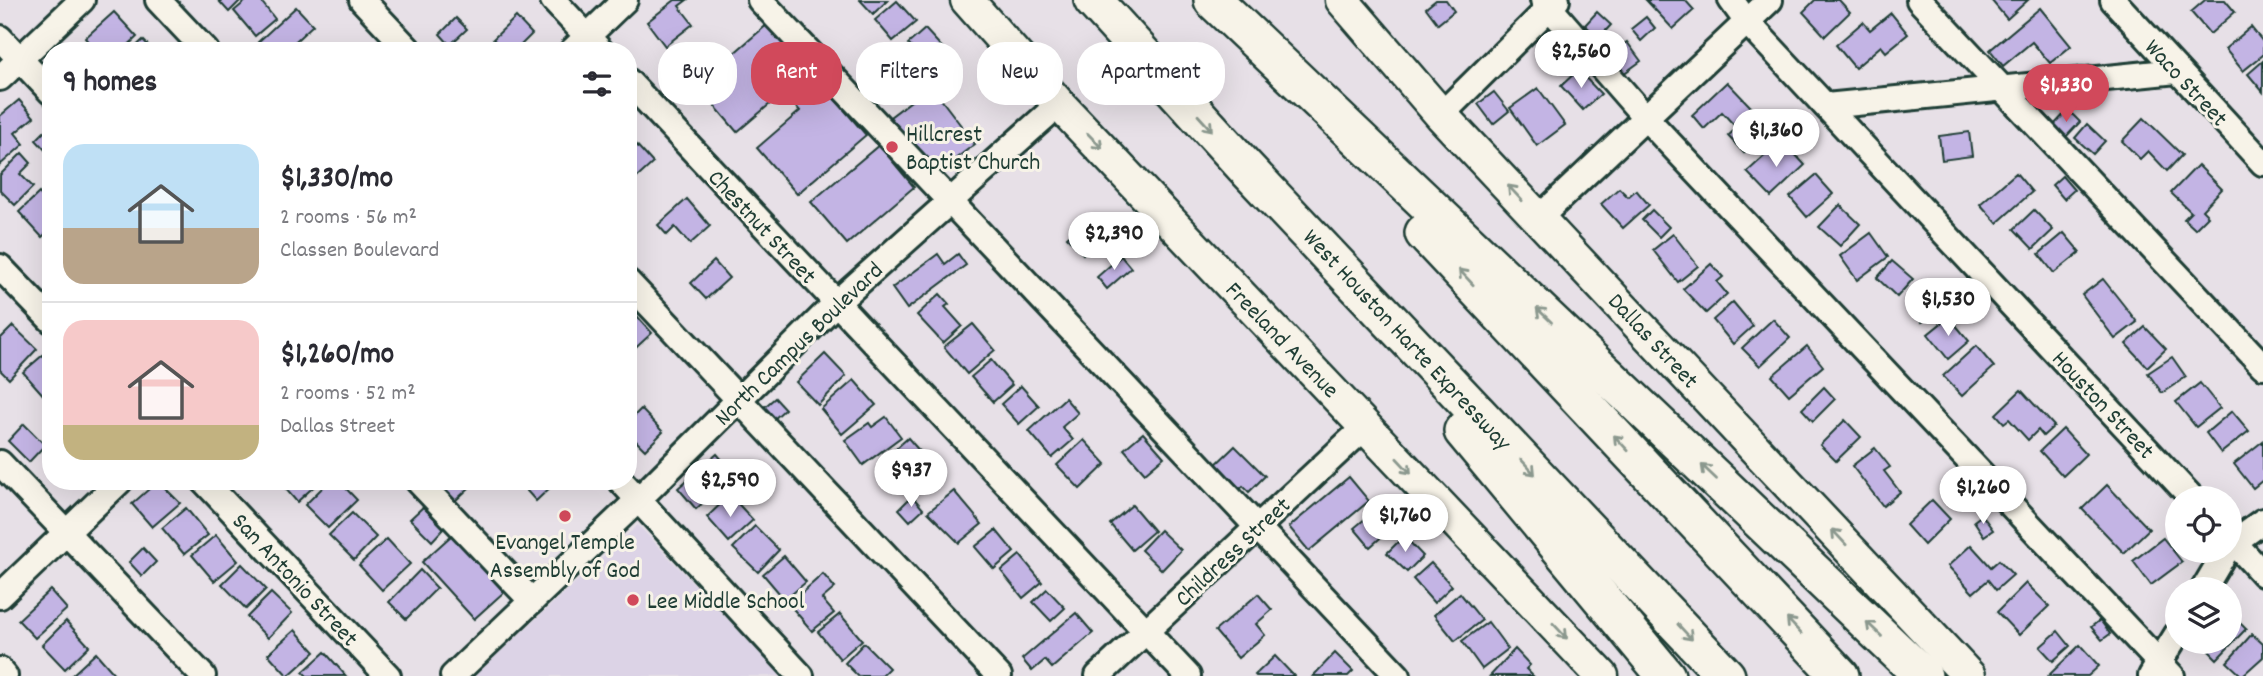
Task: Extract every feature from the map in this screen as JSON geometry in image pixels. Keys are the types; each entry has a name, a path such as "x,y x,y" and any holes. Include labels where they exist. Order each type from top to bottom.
{"highway":[{"name":"West Houston Harte Expressway","path":"1093,0 1244,166 1726,676"},
{"path":"1212,0 1384,189 1840,676"},
{"path":"1212,0 1923,676"},
{"path":"1244,166 1666,676"}],"main road":[{"name":"Freeland Avenue","path":"967,0 1004,42"},
{"name":"Dallas Street","path":"1342,0 1441,115 1969,676"},
{"name":"Freeland Avenue","path":"1060,105 1602,676"}],"street":[{"path":"0,78 82,0"},
{"path":"159,0 198,42"},
{"path":"362,0 402,42"},
{"path":"553,0 583,42"},
{"path":"589,42 625,0"},
{"path":"760,0 1398,676"},
{"name":"Houston Street","path":"1731,0 1747,22 2181,486"},
{"path":"1539,218 1770,0"},
{"path":"1919,0 2263,366"},
{"name":"Waco Street","path":"2113,0 2263,163"},
{"path":"1441,115 1550,2 1646,117 2161,672 2169,654"},
{"path":"0,38 42,82"},
{"path":"1826,106 2177,71"},
{"name":"Chestnut Street","path":"637,90 835,304 1188,676"},
{"name":"North Campus Boulevard","path":"453,676 639,499 835,304 1058,105"},
{"path":"0,267 42,311"},
{"path":"637,292 999,676"},
{"name":"Childress Street","path":"1098,676 1366,426"},
{"path":"0,463 203,676"},
{"path":"0,596 111,490"},
{"name":"San Antonio Street","path":"212,490 388,676"},
{"path":"426,490 531,601"},
{"path":"630,490 801,676"},
{"path":"2242,535 2263,521"},
{"path":"2242,555 2263,573"},
{"path":"0,670 5,676"}],"shaded area":[{"name":"Lee Middle School","path":"638,525 782,676 474,676"}],"building":[{"path":"218,0 241,0 229,12"},
{"path":"247,0 260,0 275,19 255,36 234,11"},
{"path":"675,0 687,0 679,6 693,24 670,42 662,42 647,22"},
{"path":"860,0 888,0 873,14"},
{"path":"1436,0 1446,0 1454,11 1438,24 1426,8"},
{"path":"1646,0 1685,0 1694,10 1673,29"},
{"path":"1815,0 1839,0 1850,12 1825,36 1803,12"},
{"path":"1991,0 2028,0 2007,19"},
{"path":"2205,0 2225,0 2235,12 2210,34 2191,12"},
{"path":"897,1 916,22 893,41 875,20"},
{"path":"296,7 313,25 295,42 258,42"},
{"path":"2040,8 2071,46 2050,63 2032,42 2003,66 1990,50"},
{"path":"114,12 137,37 132,42 88,42 85,38"},
{"path":"1597,12 1611,25 1599,38 1585,25"},
{"path":"1891,13 1908,34 1886,52 1881,46 1855,68 1836,45 1863,22 1870,30"},
{"path":"516,17 532,34 524,42 496,42 493,39"},
{"path":"1646,17 1655,28 1641,41 1631,29"},
{"path":"456,18 467,29 453,42 447,42 440,34"},
{"path":"769,23 785,42 751,42 751,105 769,105 737,132 714,105 737,105 737,51"},
{"path":"2251,27 2263,42 2263,55 2243,71 2225,49"},
{"path":"925,29 937,42 910,42"},
{"path":"1627,42 1641,61 1616,79 1602,60"},
{"path":"2263,61 2263,92 2248,74"},
{"path":"1578,70 1601,94 1583,110 1561,86"},
{"path":"1727,82 1751,107 1733,124 1722,112 1704,129 1692,115"},
{"path":"1538,88 1565,125 1537,146 1510,108"},
{"path":"1494,92 1509,111 1493,124 1478,104"},
{"path":"19,100 34,117 15,133 24,144 0,165 0,116"},
{"path":"795,105 840,105 866,135 797,194 757,148 800,111"},
{"path":"906,105 945,105 975,144 934,175 890,117"},
{"path":"1756,110 1778,134 1763,149 1756,141 1744,153 1728,136"},
{"path":"2068,110 2080,122 2064,139 2052,127"},
{"path":"2144,118 2182,155 2167,171 2148,151 2140,159 2122,141"},
{"path":"2087,124 2105,141 2093,154 2075,138"},
{"path":"1969,132 1972,156 1942,160 1939,136"},
{"path":"42,134 42,146 36,140"},
{"path":"1782,140 1805,165 1771,197 1747,172"},
{"path":"637,145 653,163 637,178"},
{"path":"879,145 914,187 847,244 811,202"},
{"path":"22,153 31,163 20,174 33,187 15,205 0,190 0,175"},
{"path":"2198,165 2222,189 2202,210 2208,216 2195,229 2184,219 2191,212 2171,193"},
{"path":"2016,173 2032,192 1997,223 1980,204"},
{"path":"1816,175 1833,194 1807,217 1790,197"},
{"path":"2062,176 2074,190 2064,199 2052,185"},
{"path":"1619,188 1628,197 1636,190 1649,205 1623,228 1601,204"},
{"path":"39,193 42,196 42,237 19,212"},
{"path":"687,199 710,226 690,244 675,227 667,235 658,225"},
{"path":"1840,205 1860,224 1840,246 1819,227"},
{"path":"1652,210 1669,227 1659,237 1642,220"},
{"path":"2034,210 2053,230 2033,249 2014,229"},
{"path":"1086,220 1102,237 1083,254 1067,237"},
{"path":"1871,233 1888,257 1857,280 1840,256"},
{"path":"2064,233 2080,252 2054,273 2039,254"},
{"path":"1673,234 1698,266 1678,282 1653,250"},
{"path":"938,254 945,264 958,254 966,265 907,309 892,288"},
{"path":"1121,256 1131,268 1107,289 1097,277"},
{"path":"714,261 729,278 706,299 691,283"},
{"path":"1892,261 1913,279 1897,297 1877,278"},
{"path":"1711,264 1723,277 1717,282 1727,294 1706,313 1683,289"},
{"path":"2103,279 2137,322 2115,339 2082,295"},
{"path":"1925,286 1942,307 1922,322 1906,301"},
{"path":"940,294 949,304 945,307 962,326 943,343 917,315"},
{"path":"1733,302 1753,326 1733,344 1713,320"},
{"path":"637,316 652,333 637,347"},
{"path":"1949,317 1969,341 1948,359 1928,334"},
{"path":"1773,319 1790,338 1760,366 1742,348"},
{"path":"973,324 995,350 967,374 944,347"},
{"path":"13,326 37,349 9,379 0,370 0,339"},
{"path":"2145,327 2166,349 2147,367 2126,344"},
{"path":"1807,346 1823,366 1789,395 1772,376"},
{"path":"1976,346 1994,367 1962,396 1943,376"},
{"path":"825,354 846,376 818,405 796,382"},
{"path":"42,356 42,393 23,372"},
{"path":"2172,357 2186,377 2162,393 2148,373"},
{"path":"991,360 1012,385 993,402 971,377"},
{"path":"854,380 876,405 842,434 821,409"},
{"path":"2200,383 2220,408 2196,427 2176,402"},
{"path":"1021,386 1039,406 1019,424 1001,404"},
{"path":"1824,387 1835,399 1813,421 1802,409"},
{"path":"2021,390 2054,426 2043,436 2038,430 2028,440 2009,419 2004,423 1996,414"},
{"path":"775,398 785,409 772,421 762,409"},
{"path":"1065,398 1078,413 1062,427 1073,440 1052,458 1029,431"},
{"path":"641,409 663,432 645,450 637,442 637,413"},
{"path":"2232,411 2249,431 2221,453 2206,433"},
{"path":"886,417 901,437 863,465 845,440 869,423 872,427"},
{"path":"1845,420 1861,437 1836,461 1820,445"},
{"path":"24,424 42,442 42,448 29,462 8,441"},
{"path":"2063,429 2086,454 2063,476 2040,451"},
{"path":"1143,433 1164,457 1145,473 1124,449"},
{"path":"908,438 930,463 906,485 884,459"},
{"path":"1084,440 1106,464 1080,489 1057,465"},
{"path":"2263,441 2263,480 2253,488 2234,464"},
{"path":"1235,446 1265,476 1249,492 1243,486 1236,494 1211,469"},
{"path":"1875,448 1890,467 1884,471 1900,492 1883,506 1852,466"},
{"path":"717,454 735,475 696,509 678,488"},
{"path":"1349,477 1369,501 1309,551 1289,527"},
{"path":"2107,485 2149,529 2124,553 2082,509"},
{"path":"148,490 167,490 180,503 152,527 132,504"},
{"path":"287,490 310,490 297,502"},
{"path":"320,490 348,490 357,500 328,528 305,505"},
{"path":"444,490 467,490 455,501"},
{"path":"526,490 548,490 536,501"},
{"path":"954,491 982,524 959,543 928,512"},
{"path":"730,495 753,520 729,542 707,517"},
{"path":"912,496 923,509 910,521 899,509"},
{"path":"1932,500 1950,519 1924,545 1906,525"},
{"path":"1132,505 1154,531 1132,550 1110,524"},
{"path":"423,507 444,528 432,541 410,519"},
{"path":"186,508 208,535 184,554 162,528"},
{"path":"1378,508 1394,526 1370,547 1354,528"},
{"path":"352,513 376,537 354,560 329,535"},
{"path":"1982,515 1993,530 1984,536 1974,521"},
{"path":"755,526 779,550 758,572 733,548"},
{"path":"996,530 1014,552 994,569 975,547"},
{"path":"1160,530 1181,550 1162,570 1141,550"},
{"path":"216,535 238,561 214,581 192,555"},
{"path":"452,535 504,592 474,619 422,562"},
{"path":"1404,536 1423,556 1407,572 1387,553"},
{"path":"2163,538 2165,563 2181,563 2151,585 2133,561"},
{"path":"387,539 410,564 382,590 359,565"},
{"path":"1971,545 1991,567 1999,560 2013,575 1996,590 1988,580 1973,593 1948,566"},
{"path":"143,548 156,562 142,576 129,562"},
{"path":"1020,555 1042,582 1023,598 1001,571"},
{"path":"784,556 806,582 785,600 763,574"},
{"path":"1431,563 1452,586 1434,603 1413,579"},
{"path":"242,564 266,589 246,609 222,584"},
{"path":"420,570 437,588 406,619 389,602"},
{"path":"823,574 835,588 822,599 834,613 812,631 789,604"},
{"path":"2026,583 2049,606 2019,635 1997,612"},
{"path":"1047,589 1065,608 1051,621 1033,602"},
{"path":"50,590 67,609 35,638 18,620"},
{"path":"271,593 292,613 268,638 247,617"},
{"path":"1460,593 1482,620 1455,641 1434,615"},
{"path":"1258,594 1272,610 1256,624 1265,635 1238,658 1215,631"},
{"path":"1076,613 1093,633 1052,668 1045,660 1032,671 1022,659"},
{"path":"840,614 862,640 840,659 818,632"},
{"path":"2100,620 2110,634 2102,640 2091,627"},
{"path":"66,621 89,646 65,669 42,645"},
{"path":"1488,622 1508,649 1482,669 1462,641"},
{"path":"295,630 315,652 288,676 268,654"},
{"path":"2058,631 2070,646 2053,661 2040,647"},
{"path":"2252,634 2263,644 2263,657 2242,676 2227,662 2234,654 2242,654 2242,645"},
{"path":"864,643 889,668 881,676 858,676 845,663"},
{"path":"2080,645 2099,666 2088,676 2048,676"},
{"path":"1515,649 1530,665 1526,669 1533,676 1490,676"},
{"path":"325,652 346,676 307,676 303,672"},
{"path":"96,653 116,676 71,676"},
{"path":"1335,653 1353,671 1348,676 1313,676"},
{"path":"1275,656 1294,676 1255,675"}],"place":[{"name":"Hillcrest Baptist Church","path":"892,147"},
{"name":"Evangel Temple Assembly of God","path":"565,516"},
{"name":"Lee Middle School","path":"633,600"}]}
